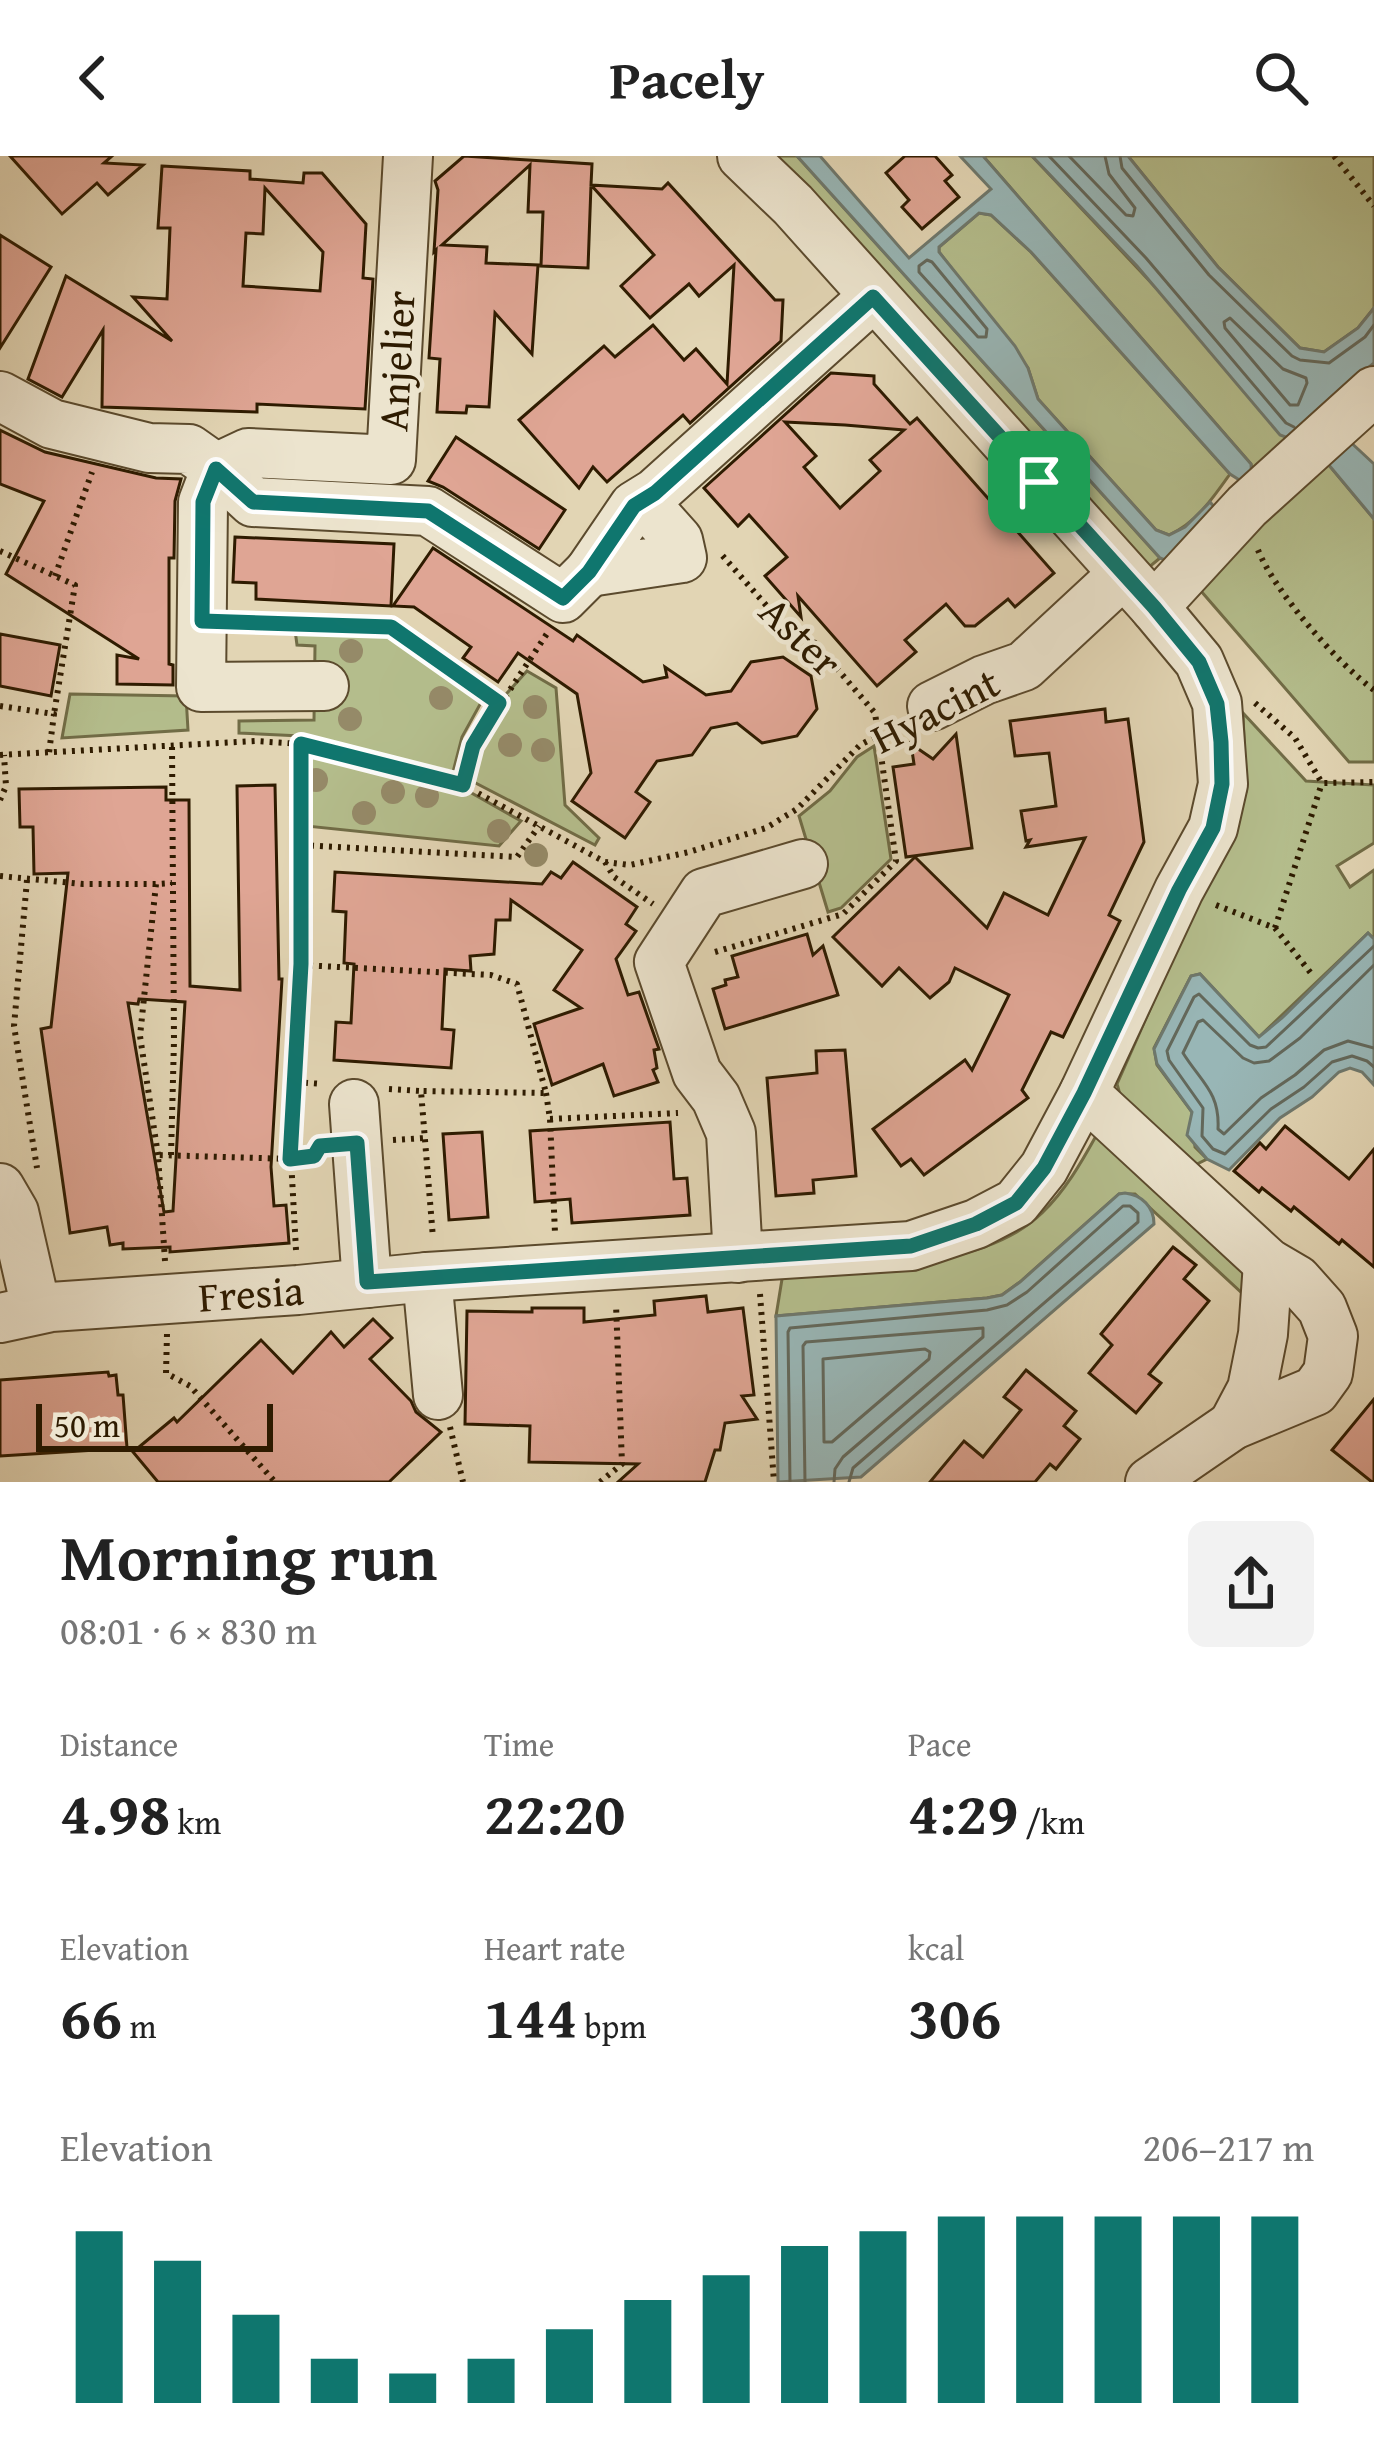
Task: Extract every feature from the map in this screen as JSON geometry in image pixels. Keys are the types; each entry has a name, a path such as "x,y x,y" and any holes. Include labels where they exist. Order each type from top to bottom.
{"street":[{"name":"Anjelier","path":"216,469 248,453 391,460 408,156"},
{"name":"Fresia","path":"18,1313 431,1277 911,1246 976,1224 1016,1203 1044,1168 1213,828 1222,784 1217,704 1199,662 1138,591 793,205 742,156"},
{"path":"0,396 52,424 149,448 189,449 253,502 428,511 563,598 589,572 634,506 655,493 873,297"},
{"name":"Hyacint","path":"932,706 1024,666 1138,591 1247,506 1374,391"},
{"path":"216,469 203,502 201,687 324,686"},
{"path":"589,572 682,558 678,540 643,500"},
{"path":"748,1257 731,1133 716,1098 697,1073 659,962 704,893 803,864"},
{"path":"1084,1093 1268,1263 1297,1280 1322,1308 1333,1336 1328,1373 1315,1391 1233,1426 1150,1482"},
{"path":"355,1123 367,1282"},
{"path":"18,1313 14,1212 19,1183"},
{"path":"1233,1426 1252,1389 1263,1334 1268,1263"},
{"path":"431,1277 438,1395"}],"path":[{"path":"1334,156 1374,206"},
{"path":"55,576 103,438"},
{"path":"1247,506 1259,556 1306,623 1354,676 1374,690"},
{"name":"Aster","path":"661,968 843,914 896,861 875,713 815,644 787,629 712,545 682,558"},
{"path":"0,551 75,585 49,753"},
{"path":"463,785 473,746 556,620"},
{"path":"202,621 391,627 499,703"},
{"path":"1217,704 1250,698 1294,738 1322,783 1275,928"},
{"path":"0,706 54,714"},
{"name":"Hyacint","path":"0,800 5,786 2,755 255,741 301,744 463,785 605,862 630,865 766,829 797,808 860,746 932,706"},
{"path":"298,1290 290,1159 301,964 301,744"},
{"path":"171,1155 172,746"},
{"path":"1322,783 1374,782"},
{"path":"302,845 517,857 539,826"},
{"path":"0,876 172,883"},
{"path":"19,1183 14,1026 27,880"},
{"path":"156,884 140,1036 158,1155 167,1299 166,1373 190,1386 274,1482"},
{"path":"1179,890 1275,928 1314,977"},
{"path":"301,964 491,975 517,983 550,1119 557,1270"},
{"path":"431,1277 421,1091 546,1093"},
{"path":"550,1119 674,1114 695,1107 731,1133"},
{"path":"158,1155 314,1156 320,1146 355,1123 425,1138"},
{"path":"748,1257 774,1482"},
{"path":"600,1482 622,1464 614,1266"},
{"path":"438,1395 463,1482"}],"green space":[{"path":"766,156 797,156 1160,558 1142,573"},
{"path":"983,156 1032,156 1302,443 1253,472 1251,464"},
{"path":"1128,156 1374,156 1374,308 1358,328 1324,352 1300,348 1218,267"},
{"path":"979,213 991,215 1031,252 1230,474 1204,509 1179,530 1169,535 1156,530 1038,399 1028,368 939,252"},
{"path":"1318,452 1374,519 1374,762 1349,762 1188,576"},
{"path":"295,630 396,634 483,699 462,737 453,772 301,736 239,733 239,721 314,720 315,646 297,645"},
{"path":"527,671 556,688 565,805 599,838 595,845 468,779 499,702"},
{"path":"70,694 186,696 188,730 62,738"},
{"path":"1243,713 1306,781 1374,785 1374,843 1337,866 1350,887 1374,870 1374,939 1368,933 1259,1037 1200,974 1191,976 1154,1048 1157,1065 1192,1112 1195,1147 1207,1159 1185,1170 1123,1105 1117,1084 1246,792"},
{"path":"874,746 891,859 841,908 828,912 799,816"},
{"path":"304,751 459,786 521,821 499,846 306,826"},
{"path":"1096,1136 1248,1263 1257,1307 1135,1194 1119,1194 1002,1295 776,1316 783,1273 955,1256 1017,1232 1058,1195"}],"water":[{"path":"797,156 820,156 909,258 991,189 960,156 983,156 1251,464 1252,488 1230,474 1031,252 991,215 979,213 939,252 1015,346 1038,399 1156,530 1169,535 1185,527 1210,502 1222,516 1170,562 1160,558"},
{"path":"1032,156 1128,156 1218,267 1300,348 1324,352 1358,328 1374,308 1374,363 1329,400 1323,422 1302,443 1280,435 1137,266"},
{"path":"1345,437 1374,464 1374,519 1318,452"},
{"path":"1368,933 1374,939 1374,1085 1362,1072 1350,1068 1339,1072 1280,1118 1229,1170 1207,1159 1187,1135 1192,1112 1157,1064 1154,1049 1191,976 1200,974 1259,1037"},
{"path":"1125,1193 1146,1203 1154,1224 861,1477 778,1482 776,1316 1002,1295"}],"building":[{"path":"10,156 112,156 104,163 143,165 108,195 97,183 62,214"},
{"path":"464,156 592,164 588,268 541,266 543,212 528,212 530,165 442,245 487,247 486,263 538,265 532,354 495,313 489,407 467,406 466,413 437,412 440,359 429,358 435,181"},
{"path":"905,156 935,156 952,175 945,181 959,197 922,229 902,207 909,200 886,173"},
{"path":"162,166 250,171 250,179 303,183 304,173 322,173 366,224 363,278 373,279 365,409 257,404 257,412 102,407 103,330 62,397 28,379 66,276 172,341 133,297 167,299 170,228 158,228","holes":["265,188 323,252 320,291 243,286 246,233 263,234"]},
{"path":"668,183 775,300 783,300 781,341 690,423 683,415 607,482 593,467 579,488 519,420 604,346 615,357 653,325 684,360 696,349 727,384 734,265 699,296 689,284 650,318 621,286 654,255 591,185 662,189"},
{"path":"0,235 51,267 0,348"},
{"path":"831,373 874,376 874,384 910,424 917,418 1054,573 1015,607 1008,599 975,626 965,626 946,604 905,640 916,652 877,686 798,596 801,617 765,576 787,557 749,515 738,526 704,488","holes":["785,422 904,430 870,460 880,471 840,508 804,467 816,456"]},
{"path":"0,430 45,452 156,478 181,479 175,501 174,558 169,558 173,685 117,684 117,655 139,659 6,574 44,501 0,484"},
{"path":"456,437 565,510 539,549 428,481"},
{"path":"235,537 394,544 391,606 256,599 256,583 233,582"},
{"path":"433,548 573,641 577,635 643,682 667,677 665,667 706,695 731,691 751,662 783,657 811,676 817,709 797,736 762,743 737,723 711,728 692,755 657,761 636,792 650,802 625,838 572,801 591,773 577,694 518,653 498,682 463,658 471,647 414,607 393,606"},
{"path":"0,634 60,645 51,696 0,686"},
{"path":"1105,709 1106,722 1128,719 1144,842 1109,915 1120,921 1063,1037 1051,1032 1022,1090 1028,1098 924,1175 911,1159 901,1166 873,1129 965,1060 972,1070 1009,995 955,968 949,982 930,998 899,968 882,986 833,937 915,857 987,928 1004,893 1048,915 1085,838 1026,847 1030,840 1026,841 1021,811 1056,806 1049,753 1015,756 1010,721"},
{"path":"956,734 972,848 906,857 893,767 914,764 911,744 933,759"},
{"path":"275,785 282,979 271,1167 274,1206 286,1205 289,1243 170,1252 170,1247 110,1245 107,1227 70,1233 41,1029 51,1027 68,873 34,874 33,827 20,827 19,789 166,787 166,800 189,800 190,986 240,990 237,786","holes":["139,999 185,1002 173,1211 164,1212 128,1003 138,1004"]},
{"path":"573,862 637,907 626,924 636,931 616,959 628,995 639,992 659,1049 654,1050 657,1068 653,1070 658,1082 614,1096 603,1064 552,1085 534,1024 581,1008 554,990 582,950 511,900 510,920 496,920 494,954 470,956 471,971 445,969 442,1029 454,1030 451,1068 334,1060 336,1022 351,1023 354,964 344,963 346,912 333,911 335,872 542,884 551,872 561,878"},
{"path":"807,934 813,955 823,946 838,995 725,1029 713,989 738,977 732,956"},
{"path":"845,1050 856,1176 813,1180 814,1193 776,1196 767,1078 817,1073 816,1051"},
{"path":"670,1122 674,1179 687,1178 690,1215 572,1223 570,1199 535,1202 530,1131"},
{"path":"1285,1126 1349,1179 1374,1149 1374,1267 1294,1207 1291,1211 1262,1188 1259,1192 1234,1171 1260,1143 1266,1149"},
{"path":"482,1132 488,1217 449,1220 443,1134"},
{"path":"1173,1247 1196,1265 1184,1279 1209,1301 1149,1374 1161,1383 1136,1413 1089,1373 1112,1345 1101,1334"},
{"path":"706,1296 708,1312 743,1308 754,1395 742,1396 757,1419 725,1423 720,1450 715,1450 705,1482 618,1482 638,1464 529,1462 530,1426 465,1424 467,1311 584,1308 584,1322 655,1315 654,1301"},
{"path":"373,1319 392,1338 370,1359 416,1412 441,1432 389,1482 158,1482 133,1452 174,1418 177,1422 261,1340 293,1373 331,1332 344,1347"},
{"path":"1026,1370 1076,1411 1064,1426 1080,1439 1056,1469 1050,1464 1035,1482 930,1482 964,1441 983,1457 1021,1410 1004,1397"},
{"path":"116,1375 118,1395 123,1395 127,1448 0,1456 0,1380"},
{"path":"1374,1399 1374,1482 1372,1482 1332,1450"}],"route":[{"path":"873,297 1039,482 1199,662 1217,704 1222,784 1213,828 1084,1093 1044,1168 1016,1203 976,1224 911,1246 367,1282 357,1143 320,1146 314,1156 290,1159 301,964 301,744 463,785 473,746 499,703 391,627 202,621 203,502 216,469 253,502 428,511 563,598 589,572 634,506 655,493 873,297"}]}
